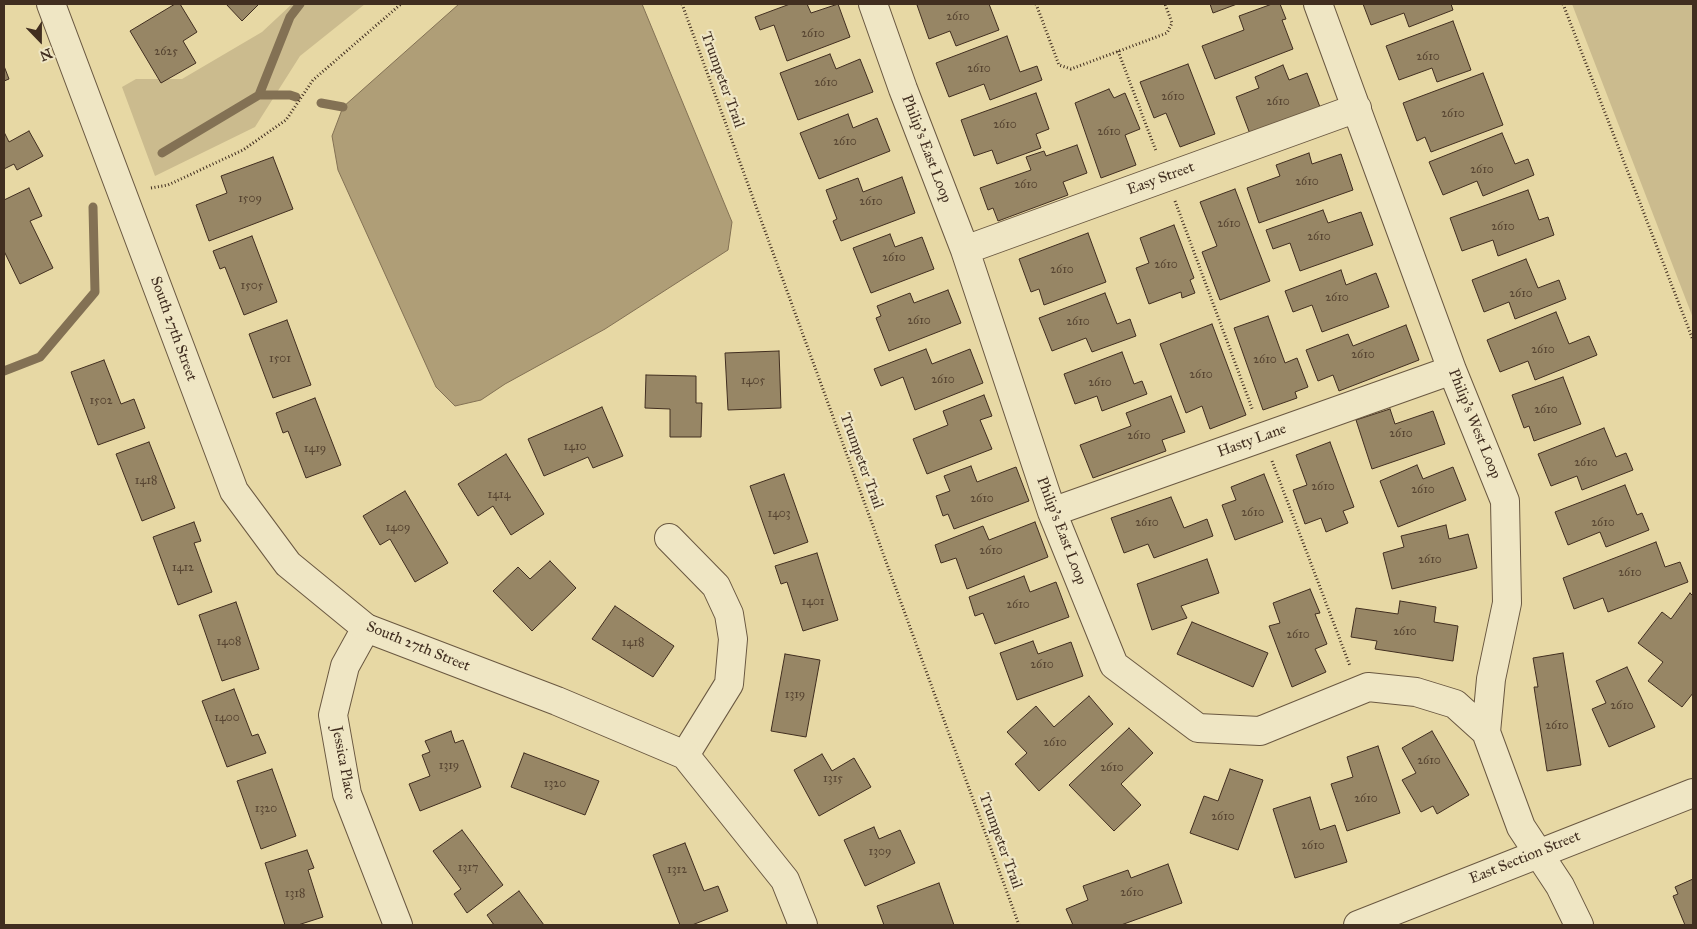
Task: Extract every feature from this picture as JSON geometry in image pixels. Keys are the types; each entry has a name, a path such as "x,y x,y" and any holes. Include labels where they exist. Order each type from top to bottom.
{"street":[{"name":"Philip's East Loop","path":"873,4 903,89 965,250 1052,512 1114,665 1198,728 1260,731 1368,687 1416,692 1455,704 1486,732"},
{"name":"Philip's West Loop","path":"1318,4 1452,370 1505,501 1507,603 1491,678 1486,732 1519,822 1564,894 1578,925"},
{"name":"South 27th Street","path":"54,5 234,491 288,564 366,628 557,701 684,755 785,880 803,925"},
{"name":"Easy Street","path":"965,250 1357,108"},
{"name":"Hasty Lane","path":"1052,512 1452,370"},
{"path":"669,538 716,586 729,614 733,639 729,684 684,755"},
{"name":"Jessica Place","path":"366,628 345,666 333,715 346,794 398,925"},
{"name":"East Section Street","path":"1358,925 1693,793"}],"path":[{"path":"151,188 168,185 243,150 286,120 313,80 401,4"},
{"name":"Trumpeter Trail","path":"682,4 1019,925"},
{"path":"1036,4 1059,65 1072,69 1167,33 1172,22 1165,4"},
{"path":"1563,4 1693,340"},
{"path":"1118,51 1262,437 1360,691"}],"shaded area":[{"path":"292,4 365,4 300,56 255,127 155,176 122,87 136,79 182,79 262,32"},
{"path":"459,4 642,4 732,222 728,250 605,329 505,384 481,400 455,406 436,387 338,170 332,136 343,107"},
{"path":"1572,4 1693,4 1693,318"}],"building":[{"path":"175,4 180,4 197,32 183,41 196,63 161,83 130,31"},
{"path":"226,4 259,4 242,21"},
{"path":"790,4 807,4 811,13 838,4 850,37 787,61 774,25 760,30 755,17"},
{"path":"989,4 999,30 956,46 950,31 929,39 917,5"},
{"path":"1210,4 1237,4 1213,13"},
{"path":"1272,4 1280,4 1286,19 1282,20 1293,49 1215,79 1202,46 1244,30 1239,16"},
{"path":"1363,4 1451,4 1453,10 1409,27 1404,13 1371,25"},
{"path":"1453,21 1471,70 1437,82 1432,68 1399,80 1386,46"},
{"path":"1007,36 1020,72 1037,66 1042,80 990,100 984,84 949,97 936,63"},
{"path":"830,54 836,69 860,59 873,92 798,120 780,73"},
{"path":"1188,64 1215,134 1180,147 1166,113 1154,118 1140,82"},
{"path":"1283,65 1289,80 1307,73 1320,107 1250,134 1236,97 1259,88 1255,77"},
{"path":"4,66 9,79 4,81"},
{"path":"1483,73 1503,125 1431,152 1425,137 1417,141 1403,103"},
{"path":"1109,89 1114,98 1125,93 1140,129 1125,135 1136,165 1101,178 1075,103"},
{"path":"1036,93 1049,129 1036,134 1041,148 997,164 992,150 974,156 961,120"},
{"path":"848,114 853,128 877,118 890,151 819,179 800,133"},
{"path":"29,131 43,156 17,170 14,164 4,169 4,132 9,142"},
{"path":"1502,133 1515,164 1528,159 1534,175 1483,196 1477,181 1443,195 1429,162"},
{"path":"1077,145 1087,173 1063,182 1068,195 998,221 993,208 988,210 980,188 1031,170 1026,157 1044,151 1046,156"},
{"path":"1309,153 1312,164 1341,154 1353,190 1259,223 1247,188 1280,176 1276,165"},
{"path":"273,157 293,209 209,241 196,205 227,193 221,176"},
{"path":"902,177 915,213 841,241 833,221 837,219 826,190 858,178 863,192"},
{"path":"29,188 42,216 30,221 53,268 20,284 4,251 4,200"},
{"path":"1235,189 1270,281 1220,300 1202,252 1217,246 1200,202"},
{"path":"1528,190 1539,220 1548,217 1554,235 1498,256 1493,240 1462,251 1450,218"},
{"path":"1323,210 1328,223 1361,212 1373,245 1300,271 1290,243 1273,249 1266,230"},
{"path":"1174,225 1194,278 1190,280 1195,293 1182,298 1181,292 1149,304 1136,268 1149,263 1140,238"},
{"path":"1088,233 1106,282 1044,305 1039,289 1031,292 1019,259"},
{"path":"890,234 895,247 922,237 934,269 871,293 853,248"},
{"path":"252,236 277,302 244,315 225,267 220,269 213,251"},
{"path":"1526,259 1538,288 1559,280 1566,299 1515,319 1509,302 1484,312 1472,280"},
{"path":"1341,270 1346,285 1376,273 1389,307 1322,332 1312,305 1293,312 1285,291"},
{"path":"948,290 961,323 889,351 876,318 881,316 877,306 910,293 914,303"},
{"path":"1105,293 1117,324 1130,319 1136,336 1092,352 1086,338 1052,351 1039,318"},
{"path":"1556,312 1569,344 1589,336 1597,355 1535,380 1528,361 1500,372 1487,340"},
{"path":"1268,316 1285,363 1297,358 1308,387 1295,392 1297,398 1263,410 1234,328"},
{"path":"287,320 311,385 273,398 249,334"},
{"path":"1212,324 1246,415 1210,429 1202,406 1186,413 1160,344"},
{"path":"1406,325 1419,360 1339,391 1333,375 1318,381 1306,350 1348,334 1353,346"},
{"path":"926,349 932,364 970,349 983,383 915,410 903,377 881,386 874,369"},
{"path":"779,351 781,408 728,410 725,353"},
{"path":"1122,352 1134,384 1142,381 1147,394 1102,411 1097,396 1075,404 1064,374"},
{"path":"104,360 121,404 134,399 145,428 98,445 71,372"},
{"path":"646,375 696,376 696,403 702,403 701,437 670,437 670,409 645,408"},
{"path":"1563,377 1581,424 1534,441 1529,426 1524,428 1512,395"},
{"path":"984,395 992,416 980,420 992,449 927,474 913,439 948,425 943,411"},
{"path":"1171,396 1185,432 1162,440 1166,451 1093,478 1080,445 1131,426 1126,413"},
{"path":"315,398 341,465 306,478 288,431 283,433 276,413"},
{"path":"602,407 623,456 593,468 588,457 544,476 528,439"},
{"path":"1390,409 1395,424 1433,411 1445,444 1372,469 1356,420"},
{"path":"1604,428 1616,457 1626,453 1633,470 1582,490 1577,476 1551,486 1538,454"},
{"path":"149,442 175,508 142,521 116,454"},
{"path":"1330,442 1354,507 1343,511 1348,523 1326,532 1321,518 1305,524 1293,490 1307,485 1296,455"},
{"path":"506,454 544,514 511,535 493,506 478,516 458,484"},
{"path":"1417,465 1423,479 1453,467 1466,500 1398,527 1380,481"},
{"path":"971,466 977,482 1016,467 1029,501 954,529 948,514 943,516 936,496 950,491 944,476"},
{"path":"784,474 808,542 774,554 750,486"},
{"path":"1264,474 1283,522 1235,540 1222,505 1236,500 1231,487"},
{"path":"1625,485 1637,515 1642,513 1649,530 1606,547 1600,532 1568,545 1555,512"},
{"path":"405,491 448,563 415,582 390,539 380,545 363,516"},
{"path":"1171,497 1184,528 1207,519 1213,536 1154,558 1148,544 1124,553 1111,518"},
{"path":"194,522 201,541 194,543 212,592 178,605 153,537"},
{"path":"1035,522 1048,557 967,589 956,558 941,563 935,545 983,526 989,540"},
{"path":"1446,525 1449,539 1468,534 1477,568 1392,589 1383,553 1404,547 1401,536"},
{"path":"1656,542 1665,567 1680,562 1688,582 1608,612 1603,598 1574,609 1563,578"},
{"path":"817,553 838,620 803,631 787,582 781,584 775,566"},
{"path":"1207,559 1219,593 1181,606 1187,618 1152,630 1137,584"},
{"path":"550,561 576,588 532,631 493,591 518,567 530,579"},
{"path":"1024,576 1030,592 1056,582 1069,617 995,644 983,613 975,616 969,597"},
{"path":"1310,589 1320,613 1315,614 1327,644 1315,649 1326,672 1292,687 1269,626 1280,623 1273,603"},
{"path":"1690,593 1693,596 1693,693 1682,707 1648,681 1663,662 1638,643 1662,612 1671,619"},
{"path":"1400,601 1436,607 1434,622 1458,626 1453,661 1375,649 1377,641 1351,637 1356,608 1398,614"},
{"path":"236,602 259,669 222,681 199,615"},
{"path":"615,606 674,646 653,677 592,639"},
{"path":"1192,622 1268,653 1253,687 1177,654"},
{"path":"1033,641 1038,654 1071,642 1083,676 1017,700 1000,653"},
{"path":"1563,653 1581,765 1547,771 1534,687 1538,687 1533,658"},
{"path":"785,654 820,660 806,737 771,731"},
{"path":"1627,667 1655,727 1609,747 1592,709 1606,703 1596,681"},
{"path":"234,689 252,736 258,734 266,753 227,767 202,701"},
{"path":"1089,696 1113,724 1039,791 1015,764 1027,753 1007,732 1036,706 1054,727"},
{"path":"1129,728 1153,753 1121,784 1141,805 1114,831 1069,785"},
{"path":"451,731 455,743 463,740 481,787 420,811 409,784 430,776 422,755 430,752 425,741"},
{"path":"1432,731 1469,795 1437,814 1433,806 1421,812 1402,780 1416,773 1402,748"},
{"path":"1378,746 1400,813 1347,831 1331,784 1353,777 1347,757"},
{"path":"524,753 599,781 585,815 511,787"},
{"path":"822,754 832,771 854,758 871,787 819,816 794,770"},
{"path":"272,769 296,836 261,849 237,781"},
{"path":"1230,769 1263,780 1238,850 1190,833 1204,796 1218,801"},
{"path":"1310,797 1320,830 1335,825 1347,862 1295,878 1273,809"},
{"path":"874,827 879,839 900,830 915,863 865,886 844,840"},
{"path":"462,830 503,885 467,913 454,894 461,889 433,851"},
{"path":"685,843 704,891 718,886 728,911 692,925 680,925 653,855"},
{"path":"307,850 314,868 308,870 323,917 298,925 285,925 265,863"},
{"path":"1168,864 1182,903 1121,925 1073,925 1066,909 1088,900 1083,886 1128,870 1131,878"},
{"path":"1693,879 1693,925 1685,925 1673,896 1678,894 1675,887"},
{"path":"939,883 954,925 884,925 877,906"},
{"path":"519,891 544,925 494,925 487,915"}],"waterway":[{"path":"162,153 259,95 290,17 300,4"},
{"path":"259,95 290,95 296,97"},
{"path":"321,103 343,107"},
{"path":"4,371 40,357 95,292 93,207"}]}
